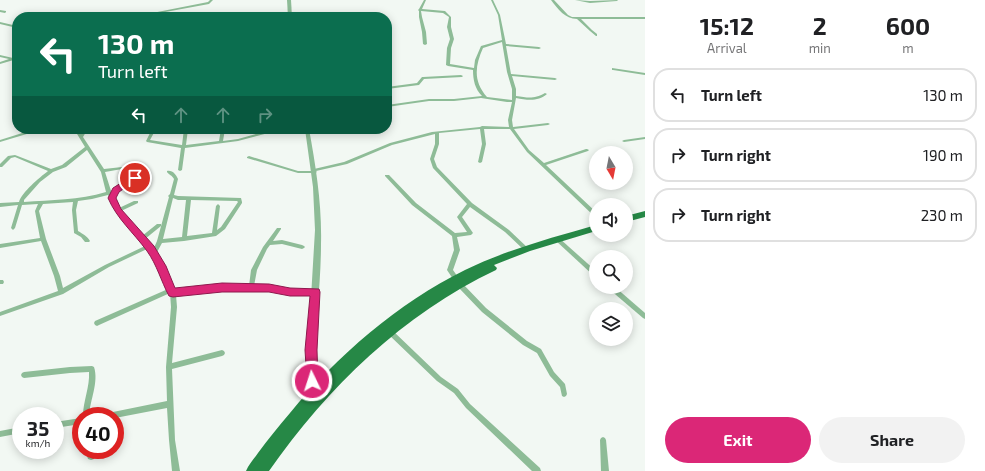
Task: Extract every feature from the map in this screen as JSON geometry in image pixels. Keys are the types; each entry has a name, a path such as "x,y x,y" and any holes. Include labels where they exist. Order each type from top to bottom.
{"main road":[{"path":"633,217 645,214"},
{"path":"633,222 645,218"},
{"path":"262,471 277,448 317,396 372,347 413,314 458,282 506,261 589,230"},
{"path":"252,471 271,443 366,343 407,310 503,257 526,249 589,234"}],"street":[{"path":"161,12 206,4 212,0"},
{"path":"289,0 290,12"},
{"path":"424,0 419,10 425,44"},
{"path":"492,0 499,15 503,43 514,89 514,101 510,120 511,128 528,151 589,208"},
{"path":"552,0 569,17 580,19 645,18"},
{"path":"576,0 590,2 617,0"},
{"path":"419,10 444,12 448,14 450,19 450,34 452,38 449,48 448,65 474,68"},
{"path":"0,11 5,12"},
{"path":"580,19 586,28 596,35"},
{"path":"0,23 12,26"},
{"path":"482,96 476,81 474,68 483,46 503,43 539,48"},
{"path":"0,56 12,58"},
{"path":"0,63 12,60"},
{"path":"613,69 645,74"},
{"path":"510,75 555,80"},
{"path":"392,87 418,84 423,78 461,76"},
{"path":"392,105 429,100 454,100 482,96 514,101 542,97 545,94"},
{"path":"248,157 298,172 315,171 345,163 391,144 437,132 482,127 511,128 548,124"},
{"path":"480,162 484,144 482,127"},
{"path":"437,132 437,144 432,158 435,168 470,204 507,231 526,249"},
{"path":"0,142 24,134"},
{"path":"79,134 102,171 118,211 148,247 162,269 172,291 174,321 169,367 172,440 176,471"},
{"path":"81,138 83,134"},
{"path":"152,134 148,141 183,147 220,142 252,134"},
{"path":"180,170 185,134"},
{"path":"220,142 222,134"},
{"path":"308,134 315,171 318,220 311,364 317,396"},
{"path":"624,141 645,138"},
{"path":"13,228 19,204 38,181 51,171 64,166 87,148"},
{"path":"543,165 587,150"},
{"path":"0,166 10,157 15,156 51,171"},
{"path":"102,171 122,168"},
{"path":"153,255 160,241 170,196 176,179 174,175 169,172"},
{"path":"387,176 414,204 454,235 457,250 450,270 458,282 484,310 525,343 539,351 552,374 562,386 564,394"},
{"path":"0,204 76,200 111,195 135,178"},
{"path":"160,241 214,235 224,228 240,200 170,196"},
{"path":"184,239 189,198"},
{"path":"76,200 74,210 76,232 83,236 87,241"},
{"path":"41,202 37,211 43,239 57,276 60,292"},
{"path":"118,211 136,202"},
{"path":"454,235 471,233 459,217 470,204"},
{"path":"214,235 218,206"},
{"path":"141,239 159,225"},
{"path":"251,288 254,270 264,248 279,229"},
{"path":"0,246 43,239"},
{"path":"559,241 589,268"},
{"path":"269,243 282,242 302,247"},
{"path":"0,314 60,292 73,283 148,247"},
{"path":"97,323 172,291 222,288 269,288 290,292 315,292"},
{"path":"619,294 645,316"},
{"path":"390,332 439,379 456,391 468,406 536,471"},
{"path":"169,367 222,353"},
{"path":"24,375 70,370 92,370 93,376 87,407"},
{"path":"124,413 170,404"},
{"path":"0,434 12,432"},
{"path":"603,440 605,471"}],"route":[{"path":"135,178 116,190 112,198 118,211 129,226 150,249 162,269 173,293 222,288 269,288 290,292 315,292 311,350 312,381"}]}
